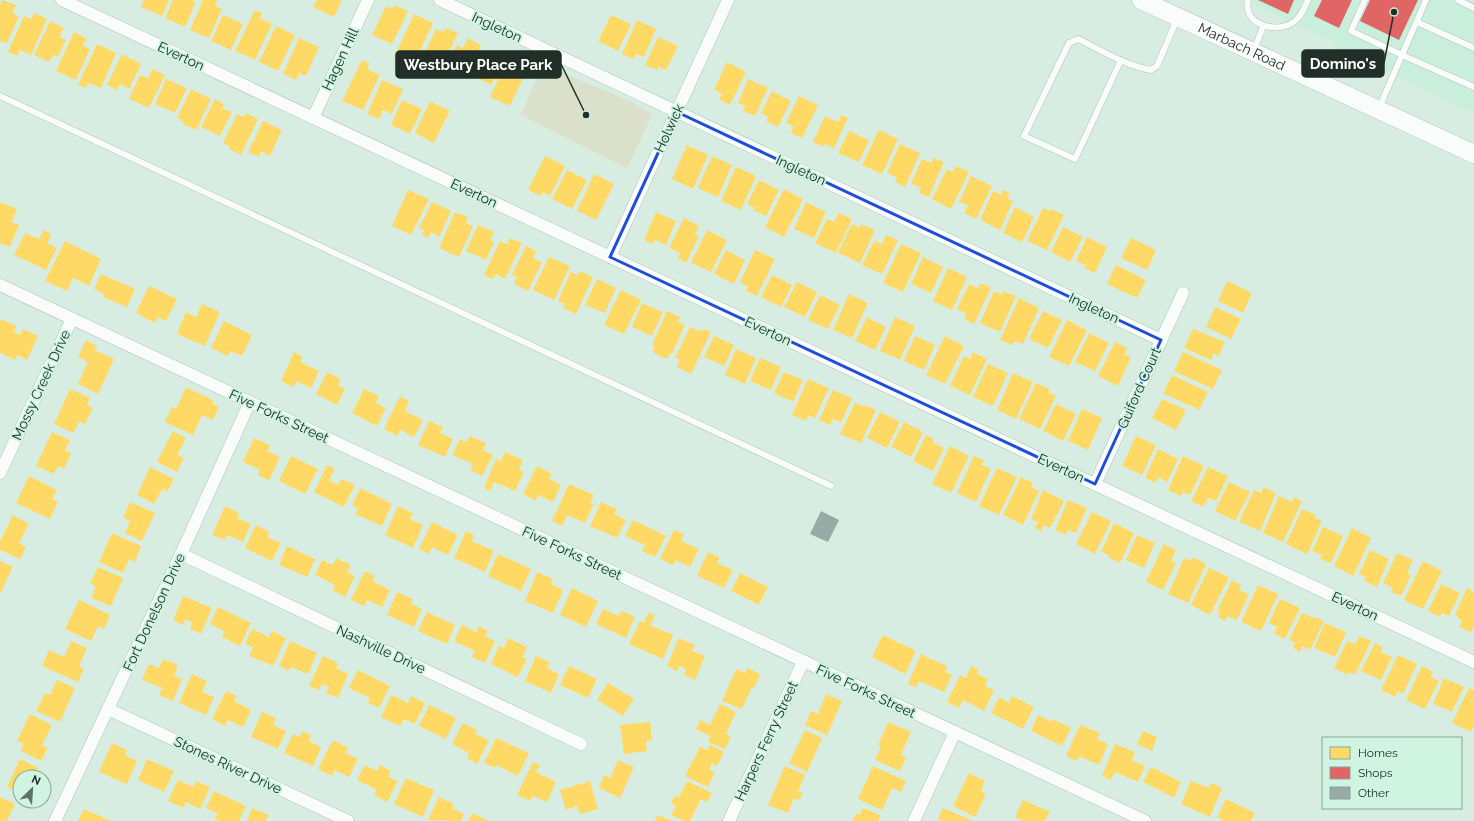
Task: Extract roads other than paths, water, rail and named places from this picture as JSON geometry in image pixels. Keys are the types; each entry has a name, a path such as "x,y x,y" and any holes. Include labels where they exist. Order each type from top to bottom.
{"main road":[{"name":"Marbach Road","path":"1141,0 1474,154"}],"street":[{"name":"Everton","path":"62,0 1474,662"},
{"name":"Hagen Hill","path":"313,118 368,0"},
{"name":"Ingleton","path":"440,0 1161,340"},
{"name":"Holwick","path":"610,257 728,0"},
{"name":"Five Forks Street","path":"0,285 1145,821"},
{"name":"Guiford Court","path":"1095,484 1183,292"},
{"name":"Mossy Creek Drive","path":"0,472 72,318"},
{"name":"Fort Donelson Drive","path":"55,821 182,554 250,402"},
{"name":"Nashville Drive","path":"182,554 581,744"},
{"name":"Harpers Ferry Street","path":"729,821 803,662"},
{"name":"Stones River Drive","path":"108,709 348,821"},
{"path":"914,821 955,732"}],"lane":[{"path":"1248,0 1247,6 1252,17 1263,26 1282,28 1293,22 1301,15 1308,0"},
{"path":"1365,0 1351,32 1474,87"},
{"path":"1378,110 1426,0"},
{"path":"1458,0 1474,8"},
{"path":"1121,60 1075,159 1024,136 1069,43 1078,39 1121,60 1151,70 1157,66 1178,17"},
{"path":"1417,22 1474,48"},
{"path":"1253,52 1263,26"},
{"path":"0,96 831,486"}],"place":[{"name":"Domino's","path":"1394,12"},
{"name":"Westbury Place Park","path":"586,115"}]}
